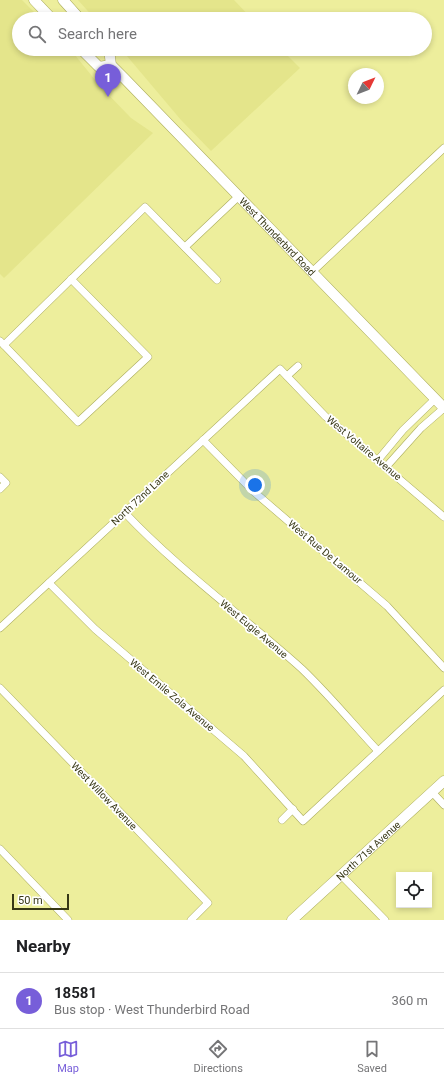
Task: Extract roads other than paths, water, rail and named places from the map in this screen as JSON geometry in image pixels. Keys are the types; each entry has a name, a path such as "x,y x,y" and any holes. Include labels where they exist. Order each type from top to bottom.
{"main road":[{"path":"34,0 45,12"},
{"path":"62,0 73,12"},
{"path":"88,56 99,67 111,64 110,56"},
{"name":"West Thunderbird Road","path":"111,64 444,408"},
{"name":"North 71st Avenue","path":"292,920 444,781"}],"street":[{"path":"312,272 444,148"},
{"path":"185,247 239,196"},
{"path":"71,279 148,358 78,422 2,343 145,207 217,280"},
{"path":"287,376 298,366"},
{"name":"West Voltaire Avenue","path":"280,369 325,416 444,517"},
{"name":"North 72nd Lane","path":"0,628 280,369"},
{"path":"378,460 403,430 435,399"},
{"path":"386,467 421,428 444,408"},
{"name":"West Rue De Lamour","path":"203,440 248,486 387,606 444,668"},
{"path":"0,477 6,484 0,489"},
{"name":"West Eugie Avenue","path":"125,512 150,540 305,673 378,751"},
{"name":"West Emile Zola Avenue","path":"49,583 95,629 244,756 304,821 378,751"},
{"name":"West Willow Avenue","path":"0,688 208,904 191,920"},
{"path":"378,751 444,690"},
{"path":"432,792 444,805"},
{"path":"282,820 293,809"},
{"path":"0,849 68,920"},
{"path":"341,875 385,920"}],"place":[{"name":"18581","path":"108,97"}]}
